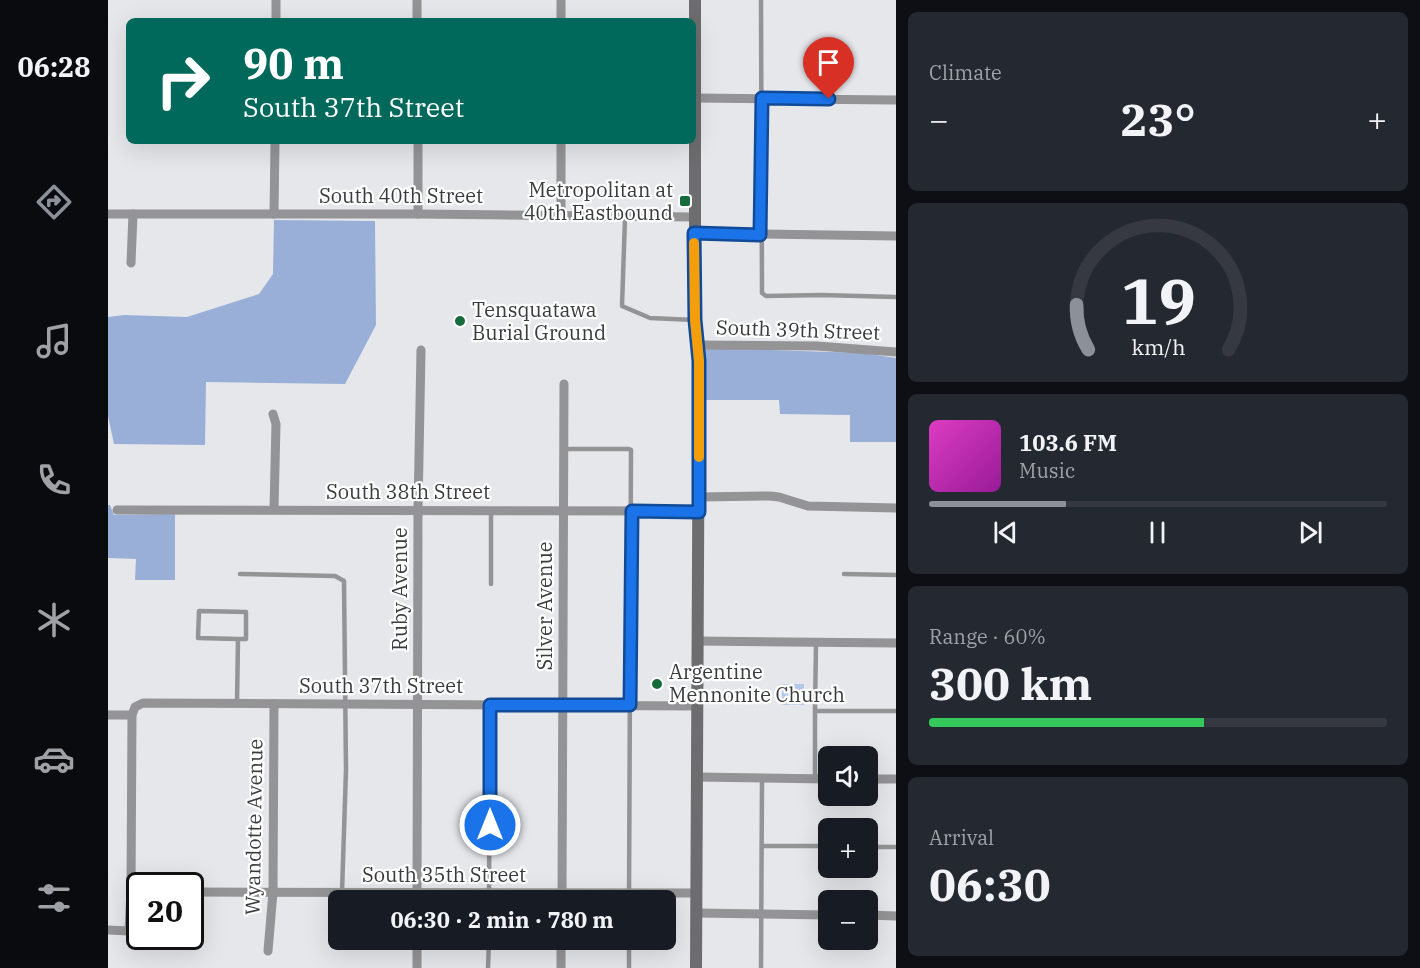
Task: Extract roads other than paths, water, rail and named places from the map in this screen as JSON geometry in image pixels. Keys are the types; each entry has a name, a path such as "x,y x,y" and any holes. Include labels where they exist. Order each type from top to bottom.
{"main road":[{"path":"695,0 695,18"},
{"path":"695,144 694,233 695,320 698,345 699,497 696,968"}],"street":[{"path":"276,0 276,18"},
{"path":"417,0 417,18"},
{"path":"561,0 561,18"},
{"path":"696,98 896,100"},
{"path":"274,214 275,144"},
{"path":"418,144 418,214"},
{"path":"561,144 561,216"},
{"name":"South 40th Street","path":"108,214 694,217"},
{"path":"131,262 133,214"},
{"path":"694,233 896,236"},
{"name":"South 39th Street","path":"698,345 818,346 896,352"},
{"name":"Ruby Avenue","path":"417,890 418,510 421,350"},
{"name":"Silver Avenue","path":"562,890 564,384"},
{"path":"273,414 276,424 274,509"},
{"path":"699,497 770,496 808,506 896,508"},
{"name":"South 38th Street","path":"117,510 699,512"},
{"path":"697,641 896,644"},
{"name":"South 37th Street","path":"108,715 132,715 135,707 143,703 697,706"},
{"name":"Wyandotte Avenue","path":"268,951 273,892 274,704"},
{"path":"132,715 135,872"},
{"path":"697,777 815,779"},
{"path":"878,779 896,779"},
{"name":"South 35th Street","path":"204,892 328,893"},
{"name":"South 35th Street","path":"676,894 697,893"},
{"path":"696,914 818,915"},
{"path":"878,915 896,916"},
{"path":"108,930 126,931"},
{"path":"417,950 417,968"},
{"path":"561,950 561,968"}],"lane":[{"path":"761,0 760,235 762,293 766,296 896,297"},
{"path":"625,218 622,306 650,318 695,320"},
{"path":"564,449 631,450 629,890"},
{"path":"491,510 491,584"},
{"path":"240,574 335,576 344,581 346,770 342,890"},
{"path":"844,574 896,575"},
{"path":"199,611 246,612 246,639 238,639 198,638 199,611"},
{"path":"237,703 238,639"},
{"path":"815,779 816,643"},
{"path":"489,890 490,705"},
{"path":"815,711 896,711"},
{"path":"761,968 762,778"},
{"path":"762,846 818,846"},
{"path":"878,847 896,847"},
{"path":"488,968 489,950"},
{"path":"629,950 629,968"}],"place":[{"name":"Metropolitan at 40th Eastbound","path":"685,201"},
{"name":"Tensquatawa Burial Ground","path":"460,321"},
{"name":"Argentine Mennonite Church","path":"657,684"}]}
